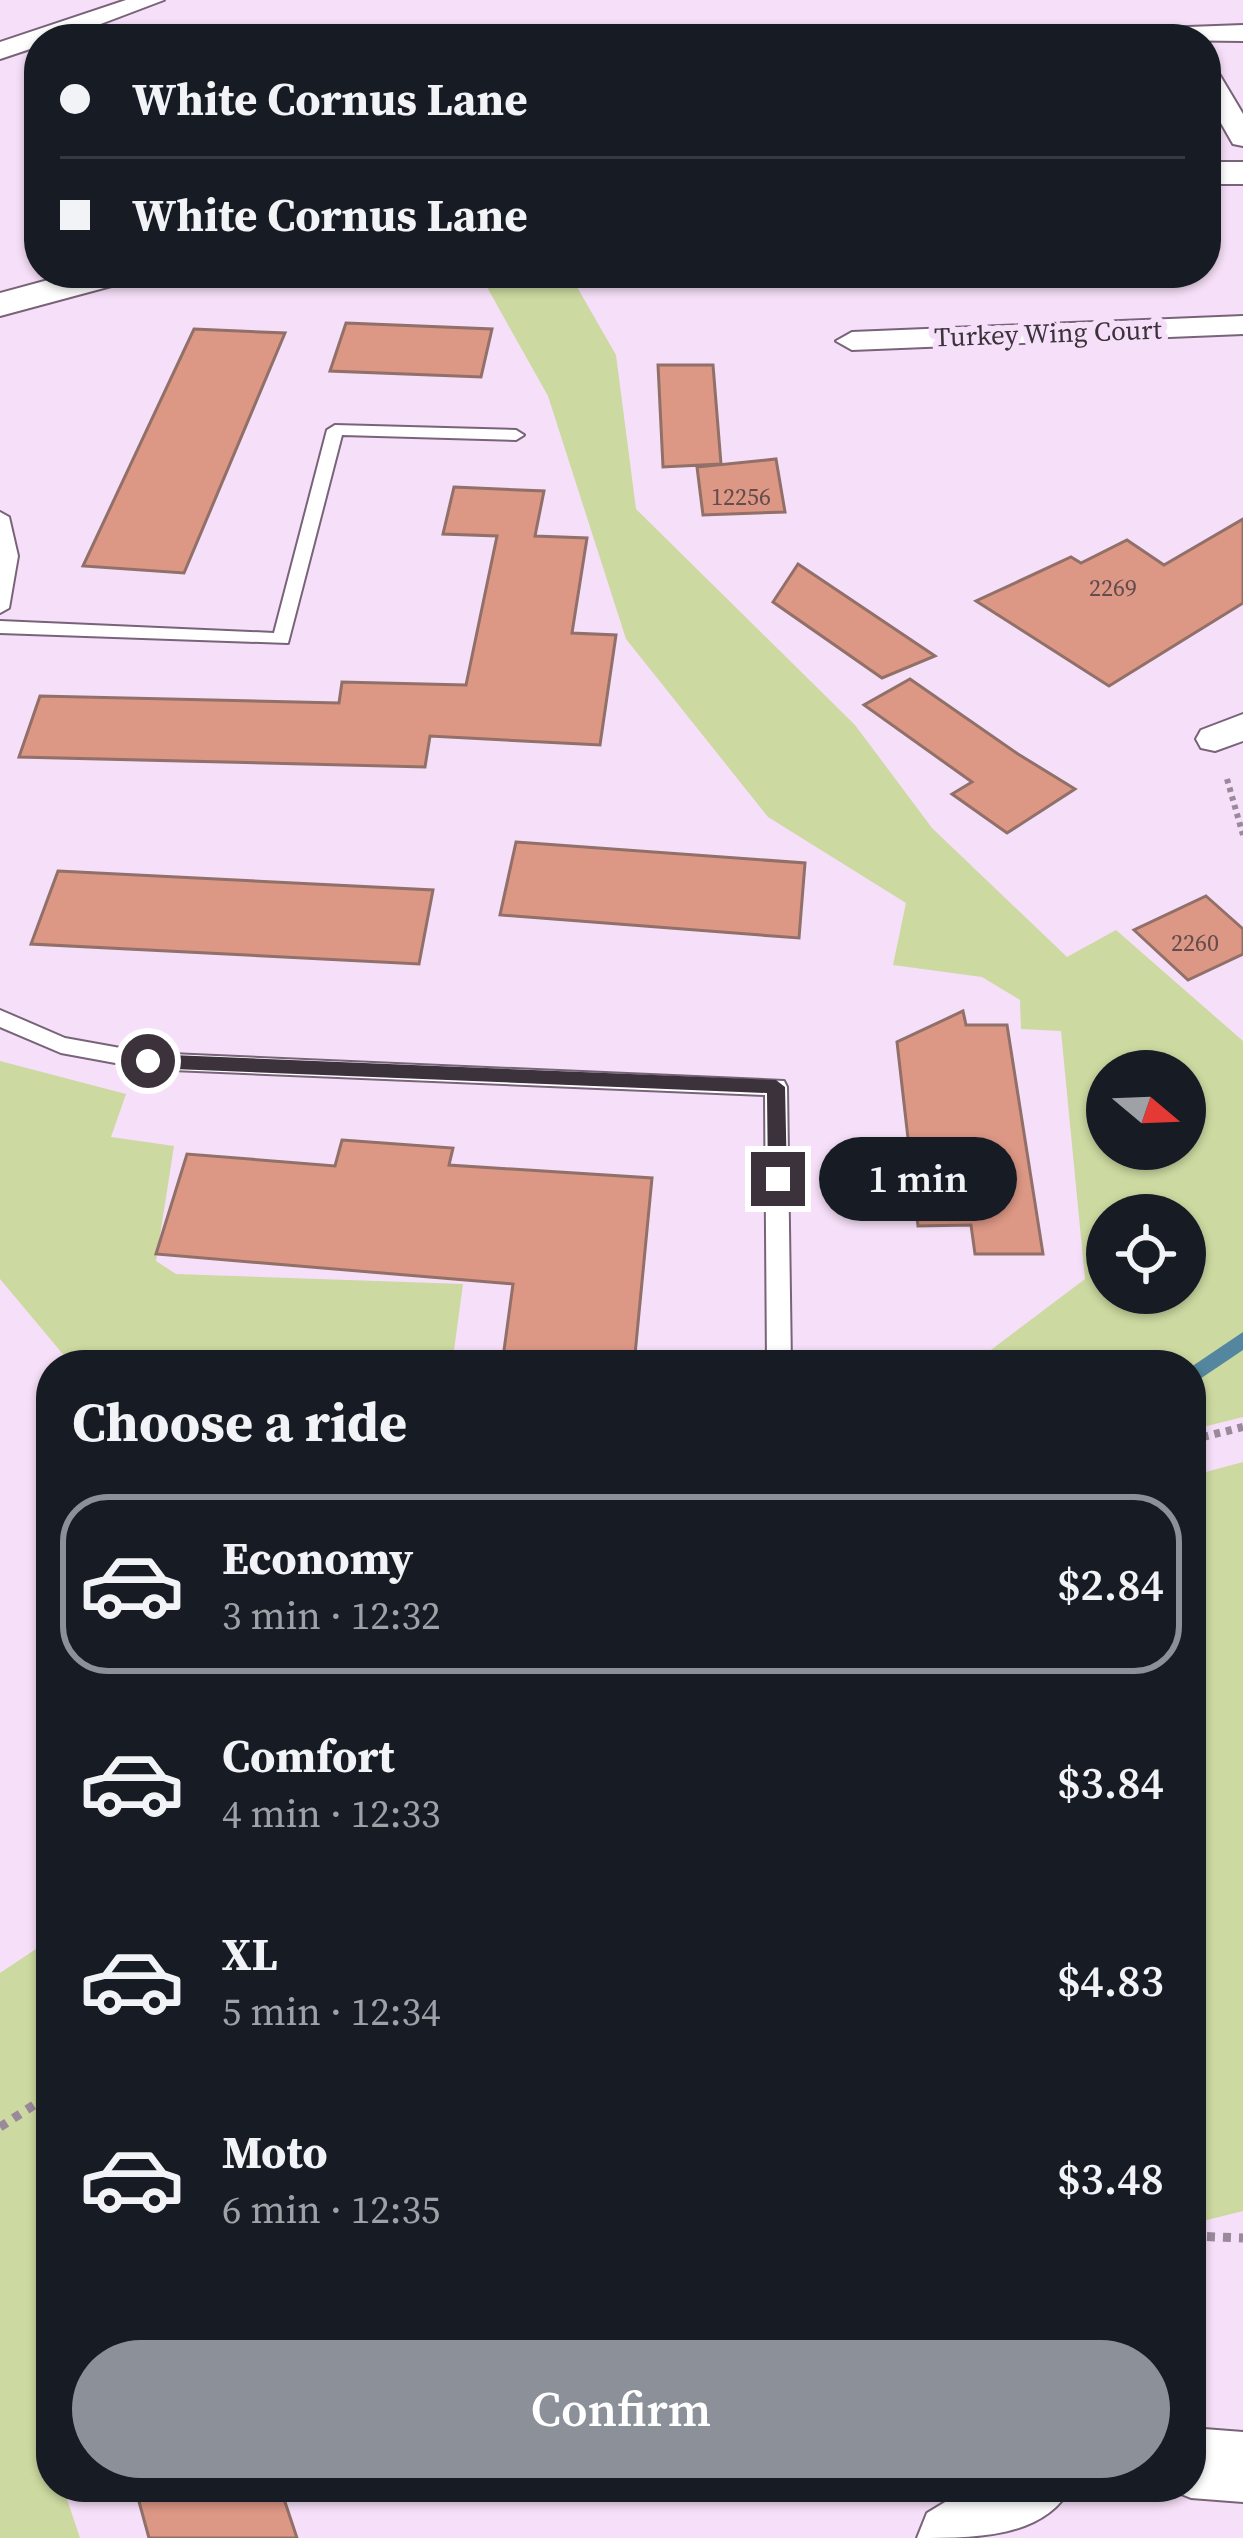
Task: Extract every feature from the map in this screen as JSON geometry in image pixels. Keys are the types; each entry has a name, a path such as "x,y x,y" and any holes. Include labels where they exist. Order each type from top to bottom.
{"street":[{"path":"80,24 151,0"},
{"path":"1221,99 1243,138"},
{"path":"0,305 62,288"},
{"name":"Turkey Wing Court","path":"852,341 1243,325"},
{"path":"1206,2464 1243,2467"},
{"path":"952,2538 1011,2502"}],"lane":[{"path":"0,627 282,639 335,430 516,435"},
{"path":"0,517 9,556 0,608"},
{"path":"0,1018 61,1045 148,1061 776,1087 779,1350"}],"path":[{"path":"1229,733 1243,836"},
{"path":"1206,1436 1243,1427"},
{"path":"0,2127 36,2104"},
{"path":"1206,2234 1243,2238"}],"green space":[{"path":"487,288 578,288 616,355 636,509 855,725 932,828 1067,957 1116,930 1243,1041 1243,1417 1206,1426 1206,1350 991,1350 1085,1279 1061,1031 1021,1029 1020,1000 982,977 893,965 906,903 768,817 626,639 548,396"},
{"path":"0,1061 126,1094 111,1137 174,1146 156,1261 176,1274 463,1284 454,1350 59,1350 0,1279"},
{"path":"1243,1462 1243,2211 1206,2220 1206,1472"},
{"path":"36,1949 36,2502 68,2502 80,2538 0,2538 0,1973"}],"building":[{"path":"346,323 492,329 481,377 330,371"},
{"path":"194,329 285,333 184,573 83,566"},
{"path":"658,365 713,365 721,464 663,467"},
{"path":"776,459 785,512 703,515 697,467"},
{"path":"454,487 544,491 535,536 587,538 572,633 616,635 600,745 430,736 425,767 19,757 40,696 339,703 342,682 466,685 497,536 443,534"},
{"path":"1243,519 1243,603 1109,686 976,601 1071,557 1081,563 1127,540 1164,565"},
{"path":"798,564 935,656 882,678 773,602"},
{"path":"910,679 1075,789 1007,833 952,794 972,782 864,705"},
{"path":"516,842 805,863 799,938 500,915"},
{"path":"58,871 433,890 419,964 31,944"},
{"path":"1206,896 1243,929 1243,954 1188,980 1134,930"},
{"path":"963,1011 966,1025 1007,1025 1043,1254 975,1254 971,1225 918,1226 897,1042"},
{"path":"342,1140 453,1148 449,1165 652,1178 635,1350 504,1350 513,1284 156,1254 187,1154 335,1166"},
{"path":"139,2502 285,2502 297,2538 149,2538"}],"waterway":[{"path":"1206,1366 1243,1340"}],"route":[{"path":"148,1061 776,1087 778,1179"}]}
